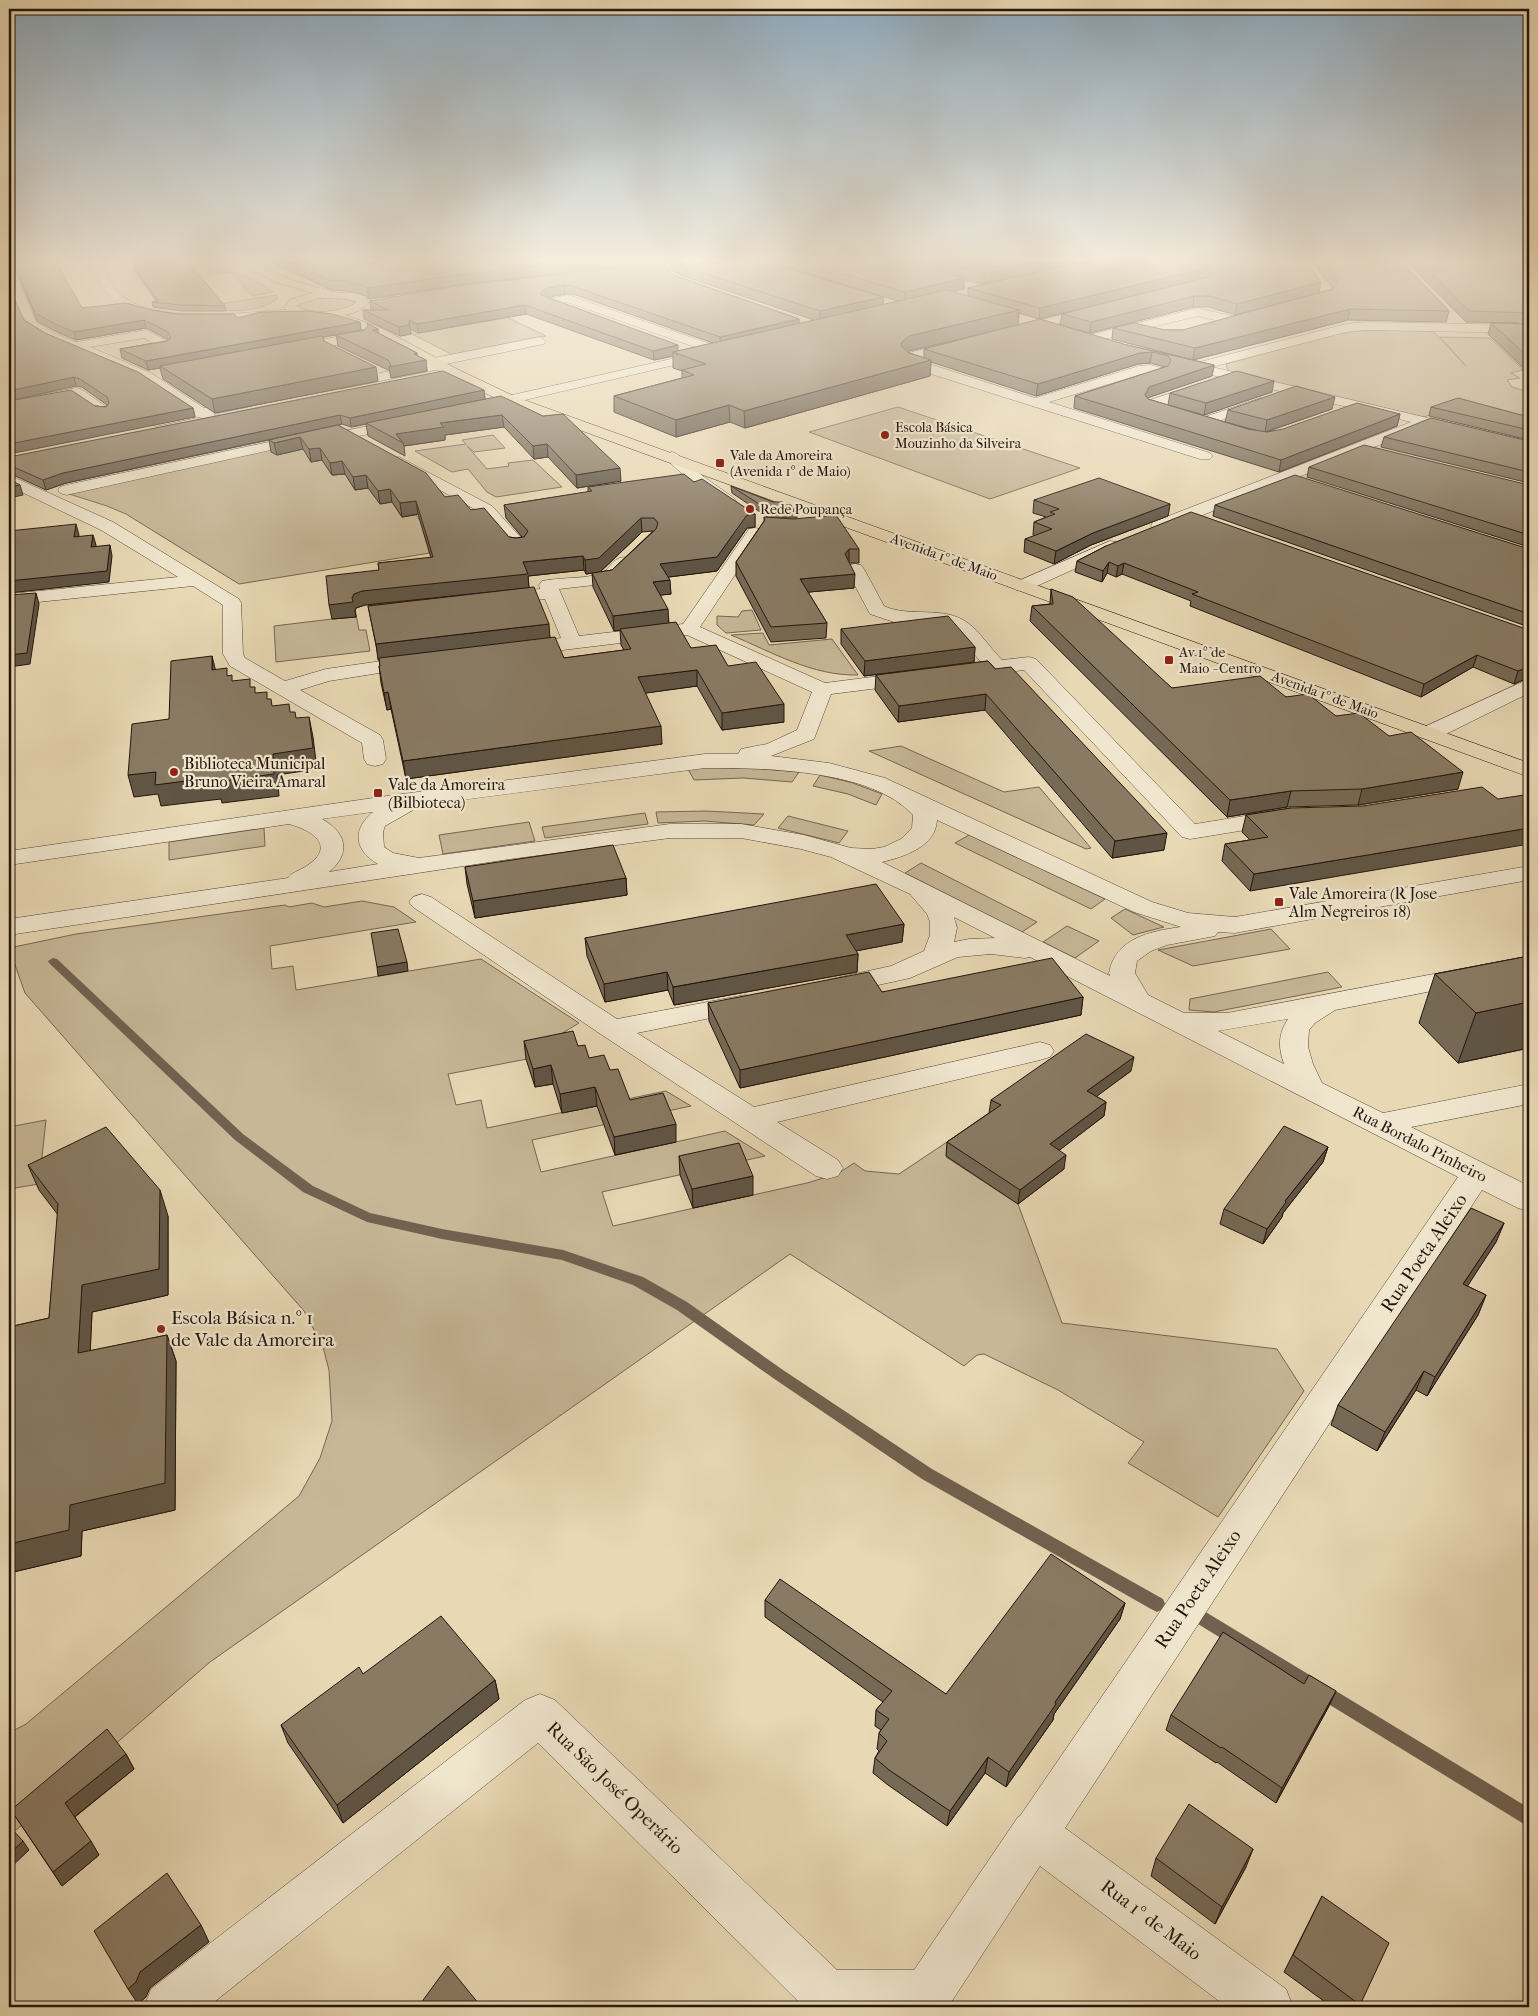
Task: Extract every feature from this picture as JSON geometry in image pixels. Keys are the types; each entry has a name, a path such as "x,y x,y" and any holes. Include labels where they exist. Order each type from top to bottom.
{"main road":[{"name":"Avenida 1º de Maio","path":"416,354 511,400 1529,770"}],"street":[{"path":"97,354 146,376 207,416"},
{"path":"102,356 114,354"},
{"path":"442,366 384,376 330,392 442,366 489,354"},
{"path":"694,354 699,356"},
{"path":"463,410 707,354"},
{"path":"922,354 908,360 914,364 1205,456"},
{"path":"1196,368 1250,354"},
{"path":"1148,356 1529,446"},
{"path":"367,367 384,376"},
{"path":"1035,402 1146,368 1161,372 1054,408"},
{"path":"146,376 166,373"},
{"path":"1118,376 1137,381"},
{"path":"1223,428 1158,409 1152,406 1152,404 1234,376"},
{"path":"1204,422 1295,391"},
{"path":"9,405 76,392 103,412"},
{"path":"144,429 261,405"},
{"path":"1331,416 1359,406"},
{"path":"66,490 337,431 416,420"},
{"path":"1142,533 1426,422"},
{"path":"337,431 372,447"},
{"path":"1361,448 1389,455"},
{"path":"387,456 486,509 518,545"},
{"path":"672,457 698,480 753,521 689,629"},
{"path":"1286,477 1305,483"},
{"path":"9,480 94,518 232,603 233,654 237,662 372,740 375,759"},
{"path":"486,509 505,506"},
{"path":"1169,509 1214,524"},
{"path":"809,524 845,521"},
{"path":"1022,586 1124,540"},
{"path":"572,643 548,585 606,579 637,549"},
{"path":"855,568 877,610 894,617 928,617 954,622 961,627 997,667"},
{"path":"9,600 193,580"},
{"path":"483,600 552,593"},
{"path":"503,651 689,629 823,689 1029,663 1190,832 1287,816 1306,816"},
{"path":"282,689 326,674 435,660"},
{"path":"1430,733 1529,685"},
{"path":"823,689 806,734 810,744 823,756 843,768 1143,907 1176,919 1204,924 1235,926"},
{"path":"9,858 418,799 705,761 773,749 806,734"},
{"path":"705,761 747,760 780,763 829,770 877,783"},
{"path":"9,927 273,887 670,831 740,830 804,842 866,857 890,854 910,844 924,829 925,814 909,797"},
{"path":"418,799 379,819 372,826 369,836 373,850 386,859 418,866"},
{"path":"273,887 300,879 317,870 332,856 331,836 322,827 311,822 289,818"},
{"path":"839,852 916,888 1047,954"},
{"path":"1136,998 1122,973 1125,959 1137,947 1163,938 1529,873"},
{"path":"916,888 943,918 945,932 936,956"},
{"path":"422,902 612,1029 827,1168"},
{"path":"816,990 892,974 961,948 984,946 1017,948 1047,954"},
{"name":"Rua Bordalo Pinheiro","path":"1047,954 1529,1200"},
{"path":"1179,1022 1227,1022 1529,964"},
{"path":"612,1029 767,999"},
{"path":"1311,1088 1296,1058 1293,1036 1301,1021 1329,1003"},
{"path":"750,1118 1040,1051"},
{"path":"1378,1124 1529,1094"},
{"name":"Rua Poeta Aleixo","path":"930,2001 1034,1833 1477,1174"},
{"name":"Rua São José Operário","path":"169,2007 540,1715 827,1995 930,2001"},
{"name":"Rua 1º de Maio","path":"1034,1833 1268,2007"}],"shaded area":[{"path":"1261,354 1455,354 1466,366 1455,354 1507,354 1523,370 1511,373 1520,378 1507,380 1512,387 1529,392 1529,426 1456,406 1424,417 1228,371 1226,364"},
{"path":"898,407 1080,468 990,499 809,432"},
{"path":"493,435 505,448 474,452 467,446 487,469 509,466 508,463 533,460 562,487 496,497 487,492 468,469 452,472 415,451 466,444 462,440"},
{"path":"297,441 322,460 332,475 345,474 355,489 368,488 392,502 402,517 416,515 442,551 239,584 126,514 66,493"},
{"path":"355,609 359,630 366,630 370,651 276,662 274,626 332,619"},
{"path":"752,610 761,630 726,633 717,625 717,616 738,617 742,611"},
{"path":"763,633 769,645 832,639 858,675 825,672 808,667 731,635"},
{"path":"901,746 1004,792 1039,787 1091,848 1086,849 869,751"},
{"path":"741,767 799,772 792,782 743,778 694,780 688,769"},
{"path":"820,775 853,783 882,794 876,805 848,794 813,786"},
{"path":"706,811 764,814 754,825 704,821 658,823 656,812"},
{"path":"645,813 648,824 545,838 542,827"},
{"path":"788,816 848,831 839,843 778,828"},
{"path":"529,822 535,841 443,854 439,835"},
{"path":"264,828 265,846 169,860 169,842"},
{"path":"969,835 1105,899 1091,909 955,843"},
{"path":"921,863 1037,922 1022,932 905,873"},
{"path":"362,901 394,907 416,922 270,946 272,969 293,966 296,990 481,959 579,1023 556,1037 575,1050 448,1074 456,1105 481,1100 487,1128 666,1091 691,1106 532,1140 541,1172 725,1131 765,1156 602,1192 613,1226 807,1183 839,1173 854,1163 865,1171 899,1174 989,1114 946,1157 1018,1204 1062,1323 1277,1349 1304,1391 1218,1517 1128,1463 1144,1442 1058,1390 984,1354 977,1355 964,1366 790,1254 210,1662 9,1836 9,1733 26,1724 299,1496 320,1458 332,1421 329,1370 323,1347 304,1311 25,993 9,948 76,934 285,905 289,907 312,903 324,907"},
{"path":"1125,909 1164,927 1133,935 1111,918"},
{"path":"1067,926 1099,941 1075,958 1043,942"},
{"path":"1271,929 1290,949 1193,966 1158,950"},
{"path":"1328,972 1342,987 1214,1012 1189,1010 1190,999"},
{"path":"46,1120 39,1184 9,1189 9,1127"}],"building":[{"path":"9,354 95,354 138,372 193,408 9,444 9,401 71,390 95,406 106,407 109,403 107,397 74,377 9,391"},
{"path":"131,354 184,354 146,361"},
{"path":"224,354 350,354 376,367 212,399 160,366"},
{"path":"376,354 414,354 426,360 389,367 391,365 388,360"},
{"path":"679,354 912,354 931,360 744,411 729,405 676,420 614,396 694,375 682,370 706,364"},
{"path":"941,354 1136,354 1038,384"},
{"path":"1160,354 1214,365 1149,387 1145,395 1148,399 1248,429 1267,432 1283,429 1357,403 1400,414 1281,460 1075,396 1168,366 1171,360 1168,356"},
{"path":"443,371 484,390 350,418 340,415 63,473 43,480 9,465 9,457"},
{"path":"1237,371 1274,381 1206,403 1170,393"},
{"path":"1296,386 1335,397 1267,420 1228,410"},
{"path":"501,396 543,416 563,414 620,468 576,475 547,444 533,446 502,415 440,423 444,427 396,434 403,443 366,423"},
{"path":"1458,398 1529,417 1529,430 1431,407"},
{"path":"1431,418 1529,441 1529,472 1384,437"},
{"path":"338,425 426,473 445,497 458,495 471,510 484,508 509,537 524,537 528,531 504,505 592,491 588,487 684,474 694,482 702,479 755,514 747,515 717,557 660,564 670,580 653,582 668,609 613,616 592,573 612,570 656,529 658,523 654,518 641,518 599,558 585,560 583,556 523,562 528,574 362,591 354,594 353,602 329,605 326,576 379,570 378,563 433,557 416,501 400,503 390,489 378,491 366,475 353,477 342,461 330,463 320,448 309,449 300,437 274,443 269,440"},
{"path":"1364,445 1529,485 1529,535 1309,467"},
{"path":"1295,475 1529,549 1529,614 1215,505"},
{"path":"1099,478 1170,504 1093,533 1056,551 1025,539 1052,529 1034,522 1055,514 1050,512 1059,509 1034,500"},
{"path":"9,479 20,485 9,487"},
{"path":"731,486 773,502 783,502 784,505 791,505 793,510 797,511 770,511"},
{"path":"1191,512 1529,630 1529,667 1518,671 1477,655 1424,684 1192,594 1198,592 1124,563 1118,566 1109,562 1103,571 1077,561 1106,546"},
{"path":"836,515 859,549 849,549 845,554 855,574 800,579 827,623 771,627 736,562 765,520 764,517 794,519"},
{"path":"76,524 74,537 93,535 91,547 110,545 107,571 9,581 9,531"},
{"path":"534,587 549,624 376,644 368,606"},
{"path":"1051,589 1073,597 1172,688 1260,676 1286,697 1308,694 1336,716 1359,713 1389,736 1411,732 1463,772 1362,789 1291,791 1230,800 1032,606 1053,604"},
{"path":"36,593 27,653 9,655 9,595"},
{"path":"948,616 975,647 865,661 841,629"},
{"path":"676,622 691,648 716,645 728,666 756,662 784,704 722,713 697,670 638,677 661,726 403,761 388,692 384,693 379,658 555,637 564,658 631,649 620,629"},
{"path":"212,656 212,670 227,668 227,676 232,675 232,681 250,679 250,687 255,687 255,693 267,692 267,699 271,699 272,706 289,704 290,712 295,712 296,718 309,717 313,748 273,754 274,774 217,782 217,777 155,785 156,772 128,775 132,724 169,719 171,661"},
{"path":"988,661 995,669 1011,667 1167,833 1115,841 986,694 899,706 876,675"},
{"path":"1482,787 1498,799 1524,795 1529,799 1529,828 1254,874 1225,844 1268,837 1246,815 1291,808 1363,806"},
{"path":"613,845 626,878 473,901 465,867"},
{"path":"876,884 904,924 846,935 858,954 673,987 667,972 604,984 585,938"},
{"path":"398,929 407,962 377,967 371,933"},
{"path":"1529,956 1529,1002 1476,1013 1435,974"},
{"path":"1052,958 1083,997 740,1070 708,1003 869,972 882,992"},
{"path":"573,1031 578,1046 585,1045 589,1058 604,1055 610,1070 618,1069 630,1100 663,1093 676,1124 614,1137 595,1087 560,1094 551,1065 533,1069 524,1041"},
{"path":"1086,1034 1134,1057 1087,1091 1106,1102 1050,1144 1066,1155 1020,1190 947,1142 1001,1105 991,1100"},
{"path":"1284,1126 1328,1147 1285,1201 1267,1229 1224,1209"},
{"path":"106,1127 160,1190 159,1269 82,1285 78,1353 167,1335 165,1483 70,1505 69,1530 9,1544 9,1327 49,1318 58,1204 28,1165"},
{"path":"739,1143 753,1176 692,1189 679,1156"},
{"path":"1471,1208 1504,1223 1463,1284 1486,1295 1435,1377 1424,1371 1385,1432 1338,1405"},
{"path":"1051,1554 1125,1603 1055,1702 1056,1704 1009,1772 988,1757 950,1811 889,1770 875,1758 887,1741 879,1733 889,1719 876,1710 892,1691 765,1600 780,1579 946,1694"},
{"path":"441,1616 495,1680 337,1805 281,1725 359,1667 363,1674"},
{"path":"1223,1632 1304,1684 1309,1675 1336,1691 1282,1788 1171,1715"},
{"path":"107,1729 126,1754 65,1803 91,1841 53,1872 11,1810"},
{"path":"1189,1804 1253,1849 1222,1907 1156,1858"},
{"path":"9,1826 23,1841 9,1854"},
{"path":"167,1873 201,1925 140,1972 136,1982 128,1989 94,1931"},
{"path":"1322,1896 1389,1943 1360,2005 1293,1955"},
{"path":"448,1966 479,2004 476,2007 418,2007"}],"waterway":[{"path":"53,961 239,1137 308,1189 367,1217 442,1234 563,1255 638,1281 682,1306 778,1374 927,1474 1157,1604"},
{"path":"1204,1619 1529,1818"}],"place":[{"name":"Escola Básica Mouzinho da Silveira","path":"885,435"},
{"name":"Vale da Amoreira (Avenida 1º de Maio)","path":"720,463"},
{"name":"Rede Poupança","path":"750,509"},
{"name":"Av 1º de Maio - Centro","path":"1169,660"},
{"name":"Biblioteca Municipal Bruno Vieira Amaral","path":"174,772"},
{"name":"Vale da Amoreira (Bilbioteca)","path":"378,793"},
{"name":"Vale Amoreira (R Jose Alm Negreiros 18)","path":"1279,902"},
{"name":"Escola Básica n.º 1 de Vale da Amoreira","path":"161,1329"}]}
